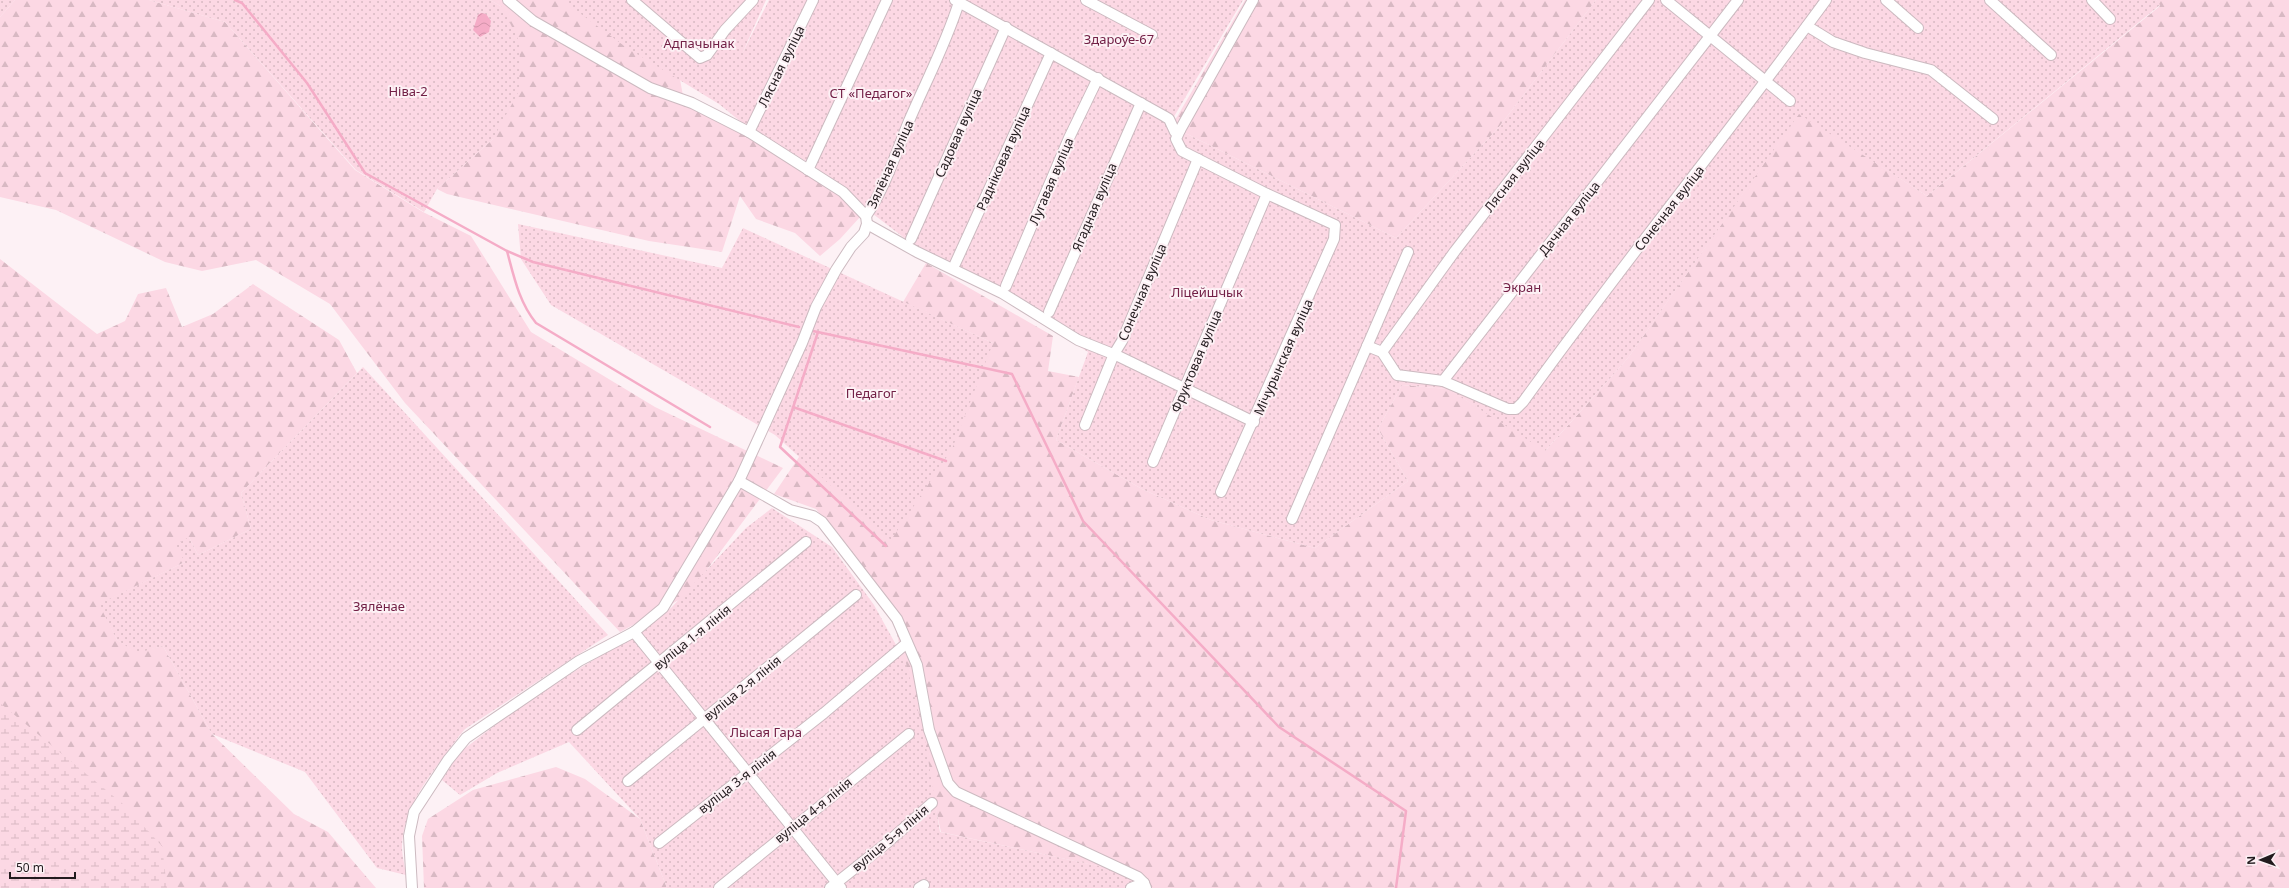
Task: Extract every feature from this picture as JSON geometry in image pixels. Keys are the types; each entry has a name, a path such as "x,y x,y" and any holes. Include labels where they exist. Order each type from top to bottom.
{"street":[{"path":"508,0 533,21 650,88 696,105 749,132 842,192 867,220 917,252 1002,293 1078,340 1114,354 1185,387 1254,422"},
{"path":"632,0 697,56 704,58 725,30 753,0"},
{"name":"Лясная вуліца","path":"749,132 813,0"},
{"path":"808,170 887,0"},
{"path":"1086,0 1152,35"},
{"path":"1253,0 1176,139 1182,151 1267,194"},
{"name":"Лясная вуліца","path":"1382,352 1455,251 1649,0"},
{"path":"1666,0 1767,80 1790,101"},
{"name":"Дачная вуліца","path":"1443,381 1738,0"},
{"name":"Сонечная вуліца","path":"1443,381 1508,409 1516,409 1523,402 1588,312 1767,80 1826,0"},
{"path":"1886,0 1918,28"},
{"path":"1990,0 2051,55"},
{"path":"2092,0 2110,19"},
{"path":"957,1 1141,103 1169,120 1175,132 1180,130"},
{"name":"Зялёная вуліца","path":"412,888 409,836 414,812 448,760 466,738 579,661 634,632 663,608 739,481 802,343 816,307 836,270 864,233 867,220 894,161 910,120 942,51 957,1"},
{"path":"1807,26 1833,42 1931,70 1993,119"},
{"name":"Садовая вуліца","path":"911,239 1006,27"},
{"name":"Радніковая вуліца","path":"956,264 1052,53"},
{"name":"Лугавая вуліца","path":"1006,286 1069,138 1098,78"},
{"name":"Ягадная вуліца","path":"1049,312 1141,103"},
{"name":"Сонечная вуліца","path":"1085,425 1114,354 1122,341 1198,159"},
{"name":"Мічурынская вуліца","path":"1221,492 1254,422 1337,229 1331,221 1267,194"},
{"name":"Фруктовая вуліца","path":"1153,462 1267,194"},
{"path":"1292,519 1408,252"},
{"path":"1367,346 1382,352 1397,375 1443,381"},
{"path":"739,481 790,510 813,516 822,522 897,619 917,665 929,730 948,783 956,792 1138,877 1145,885 1131,888"},
{"name":"вуліца 1-я лінія","path":"577,730 661,663 806,542"},
{"name":"вуліца 2-я лінія","path":"628,781 856,595"},
{"path":"634,632 661,663 792,827 836,886"},
{"name":"вуліца 3-я лінія","path":"659,843 824,713 907,643"},
{"name":"вуліца 4-я лінія","path":"719,888 792,827 909,734"},
{"name":"вуліца 5-я лінія","path":"836,886 932,803"}],"green space":[{"path":"0,0 15,0 0,17"},
{"path":"15,0 149,0 225,22 355,170 423,212 471,236 531,332 655,407 783,468 688,595 620,632 405,403 330,304 256,260 202,271 165,262 56,210 0,197 0,17"},
{"name":"Ніва-2","path":"149,0 490,0 502,7 520,43 519,91 493,139 437,189 424,212 356,170 225,22"},
{"path":"490,0 580,0 679,74 684,101 809,165 860,217 840,239 820,256 795,233 756,219 740,196 722,252 649,241 447,194 437,189 493,139 502,7"},
{"path":"562,0 766,0 742,54 769,0 1243,0 1169,125 1396,238 1499,127 1596,0 2156,0 2160,5 1927,196 1799,114 1628,358 1545,451 1448,389 1402,385 1378,429 1408,481 1315,548 1211,520 1142,489 1056,440 1088,352 907,240 809,165 853,196 811,164 746,126 719,104 627,48","holes":["1005,23 1075,59 1005,24 907,240"]},
{"path":"1245,0 1596,0 1499,127 1396,238 1169,125 1177,117"},
{"path":"2156,0 2289,0 2289,888 1149,888 1144,876 941,832 891,607 816,509 774,494 801,454 993,343 903,302 926,263 1053,336 1048,371 1079,377 1056,440 1142,489 1211,520 1315,548 1408,481 1378,429 1402,385 1448,389 1546,450 1628,358 1799,113 1927,196 2160,6"},
{"name":"Педагог","path":"518,224 722,268 743,228 993,343 952,449 891,540 775,435 551,305 521,259"},
{"path":"0,259 97,334 125,321 138,294 166,288 182,327 213,314 253,284 339,340 357,373 241,493 251,529 198,555 189,537 185,562 100,604 117,640 137,652 163,646 212,734 294,814 328,832 376,888 0,888"},
{"name":"Зялёнае","path":"363,367 608,635 465,729 459,736 422,788 408,816 402,847 406,875 377,868 305,772 212,734 163,646 137,653 117,640 99,604 185,562 175,545 189,537 198,555 251,529 241,493"},
{"name":"Лысая Гара","path":"772,508 832,547 874,605 906,663 924,734 940,832 1145,876 1149,888 667,888 640,819 569,742 497,773 460,795 442,780 459,753 526,701 641,631 671,608 746,528"},
{"path":"0,703 123,804 162,846 167,888 0,888"},
{"path":"556,767 585,779 640,819 667,888 424,888 422,836 428,819 473,790"}],"water":[{"path":"481,13 486,14 491,21 489,32 480,37 473,30 478,15"}],"waterway":[{"path":"235,0 242,3 307,83 365,173 507,251 533,262 799,327"},
{"path":"507,251 521,298 525,307 536,323 710,427"},
{"path":"813,331 1012,374 1083,521 1279,727 1406,811 1396,888"},
{"path":"818,332 780,447 886,546"},
{"path":"793,407 946,461"}],"park label":[{"name":"Здароўе-67","path":"1119,39"},
{"name":"Адпачынак","path":"699,43"},
{"name":"СТ «Педагог»","path":"871,93"},
{"name":"Экран","path":"1522,287"},
{"name":"Ліцейшчык","path":"1207,292"}]}
